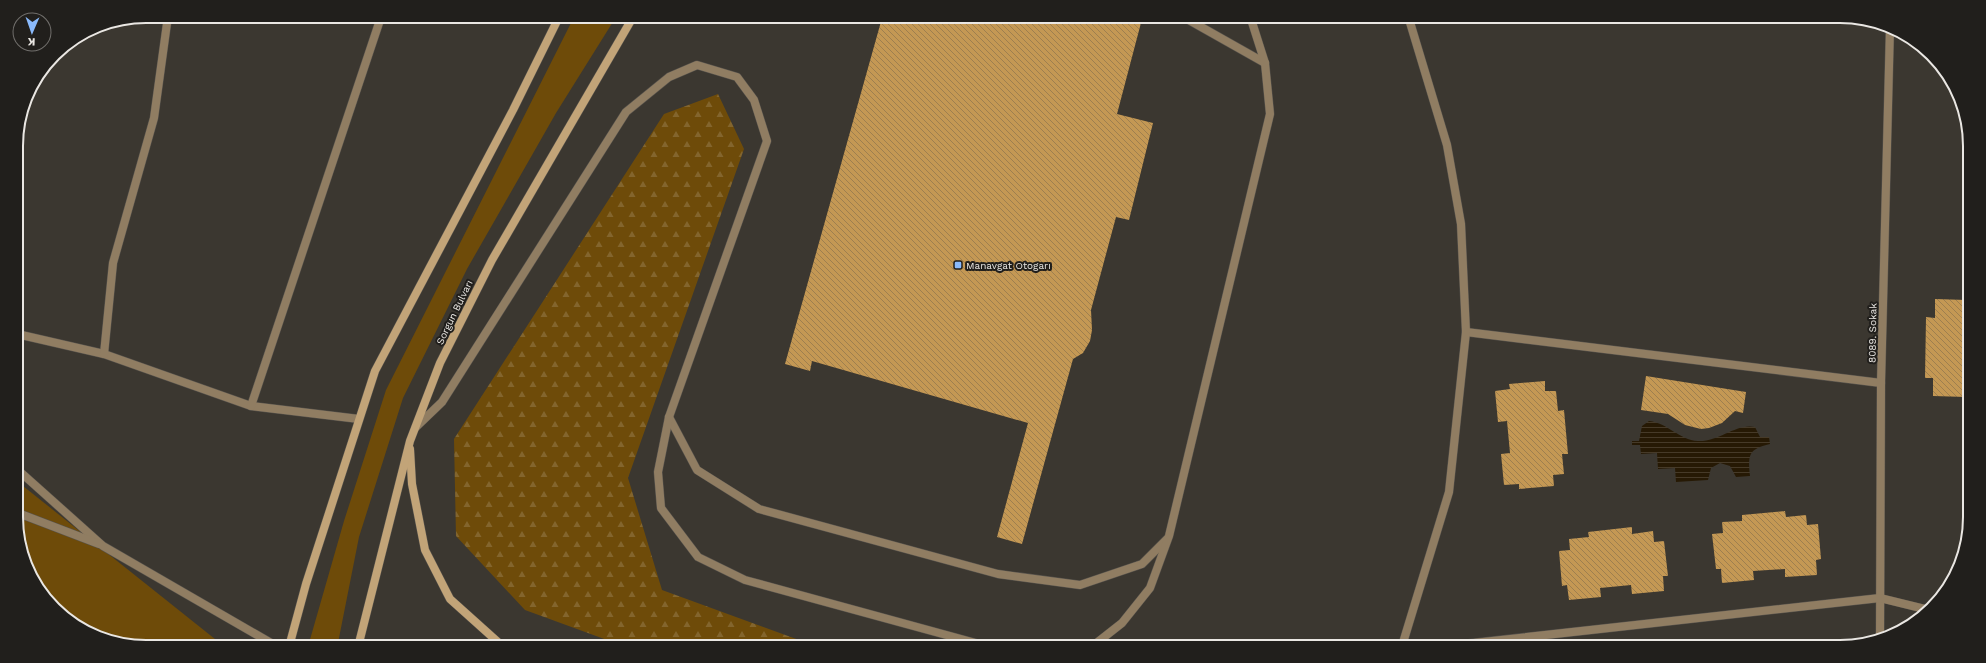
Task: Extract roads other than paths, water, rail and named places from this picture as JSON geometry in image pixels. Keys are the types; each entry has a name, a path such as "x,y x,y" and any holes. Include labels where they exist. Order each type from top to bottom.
{"main road":[{"path":"291,640 306,584 375,371 510,117 556,23"},
{"name":"Sorgun Bulvarı","path":"360,640 410,441 440,363 484,274 630,23"},
{"path":"410,441 412,484 425,550 450,598 496,640"}],"street":[{"path":"104,354 113,263 154,118 167,23"},
{"path":"251,406 380,23"},
{"path":"1194,23 1265,63"},
{"path":"1100,640 1122,623 1150,588 1169,536 1270,114 1265,63 1252,23"},
{"path":"1404,640 1449,492 1466,332 1461,224 1447,145 1410,23"},
{"name":"8089. Sokak","path":"1880,633 1881,383 1890,34"},
{"path":"416,428 442,402 626,112 670,77 697,65 737,77 754,100 767,141 669,417 658,472 661,508 698,557 745,580 965,640"},
{"path":"1466,332 1881,383"},
{"path":"23,335 104,354 251,406 359,419"},
{"path":"669,417 696,470 759,509 998,574 1080,585 1142,564 1169,536"},
{"path":"23,474 103,546"},
{"path":"23,515 103,546 266,640"},
{"path":"1500,640 1880,598 1922,608"}],"place":[{"name":"Manavgat Otogarı","path":"958,265"}]}
